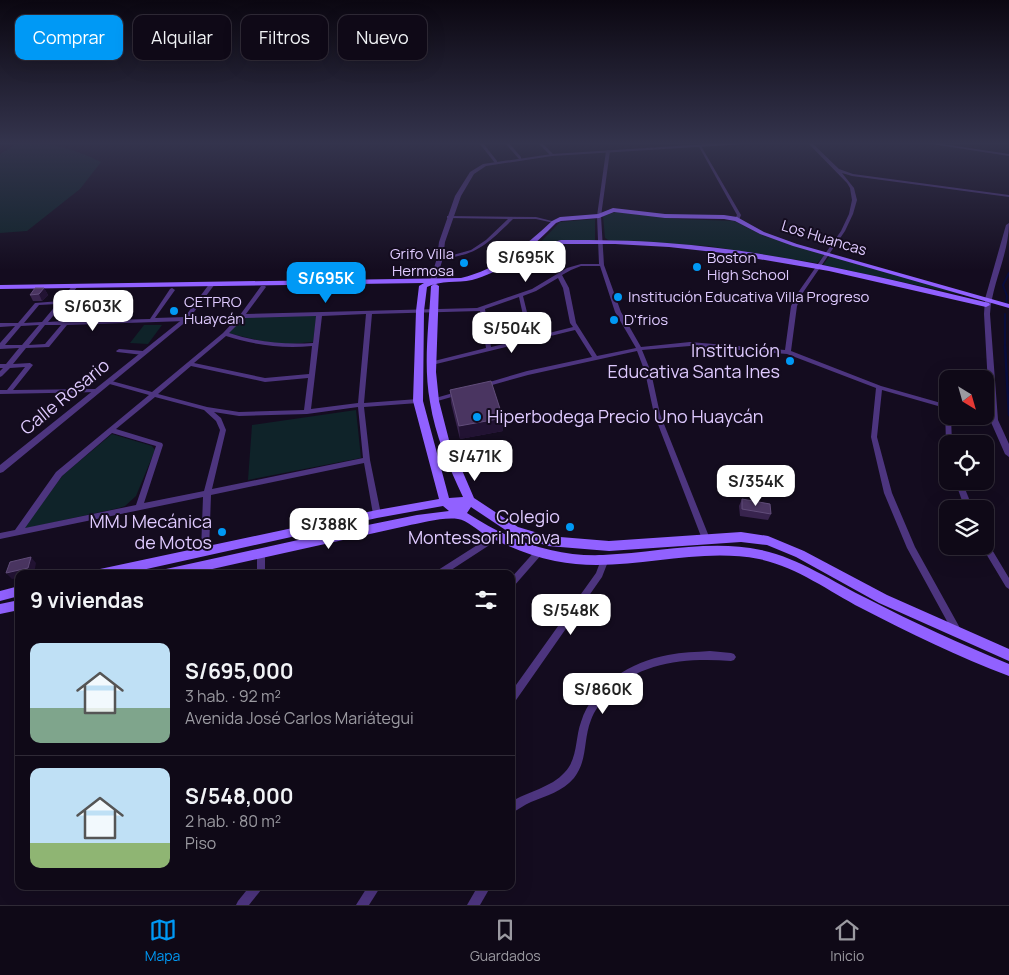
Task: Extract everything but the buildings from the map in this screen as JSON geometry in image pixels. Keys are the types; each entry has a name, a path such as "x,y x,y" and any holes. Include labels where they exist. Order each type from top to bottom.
{"main road":[{"path":"73,288 172,290 210,286 423,286 483,275 512,260 554,222 560,219 599,216 613,210 665,216 737,219"},
{"name":"Los Huancas","path":"737,219 778,239 988,302"},
{"path":"1,289 434,283 454,285 488,278 550,244 599,242 683,246 820,266 1009,306"},
{"path":"434,283 432,363 434,400 442,432 457,475 470,502 514,530 548,541 609,546 741,537 768,541 800,554 883,599 1009,655"},
{"path":"423,286 420,311 418,401 445,502 460,515 494,534 539,552 572,559 605,559 673,552 746,552 769,557 792,566 918,631 1009,670"},
{"path":"988,302 1009,312"},
{"path":"185,570 261,554 320,532 377,514 445,502 470,502"},
{"path":"118,570 205,551 320,532 437,516 460,515 470,502"},
{"path":"0,596 15,593"},
{"path":"0,609 15,606"}],"street":[{"path":"434,283 450,217 465,185"},
{"path":"603,185 599,216 599,242 602,265 618,312 639,348 648,372 658,414 706,539"},
{"path":"722,185 739,215 737,219"},
{"path":"788,352 794,306 806,284 844,229 854,206 852,189 849,185"},
{"path":"929,185 1009,196"},
{"path":"450,217 536,218 554,222"},
{"path":"440,258 470,254 483,245 512,218"},
{"path":"991,370 988,302 1009,225"},
{"path":"242,316 482,308 521,296 581,264 602,265"},
{"path":"560,276 566,288 568,306 576,328 595,358"},
{"name":"Calle Rosario","path":"0,470 186,319 210,286"},
{"path":"18,532 60,474 152,393 225,334 242,316 263,287"},
{"path":"0,374 73,288"},
{"path":"152,320 172,290"},
{"path":"521,296 531,339"},
{"path":"82,301 47,346 0,347 37,304 82,301"},
{"path":"482,308 489,349"},
{"path":"369,312 361,405 366,460 377,514"},
{"path":"307,412 319,314"},
{"path":"0,325 186,319"},
{"path":"432,363 576,328"},
{"path":"225,334 265,345 280,347 315,344"},
{"path":"480,387 639,348 690,344 788,352 878,388 939,405"},
{"path":"119,351 143,353"},
{"path":"189,364 265,380 311,376"},
{"path":"0,366 30,365 9,392"},
{"path":"108,382 206,409 239,414 307,412 361,405 418,401"},
{"path":"878,388 874,438 888,493 911,548 958,633"},
{"path":"434,400 471,389"},
{"path":"0,392 97,391"},
{"path":"205,551 207,494 222,430 219,420 206,409"},
{"path":"994,420 1009,454"},
{"path":"111,430 160,444 139,507"},
{"path":"0,536 366,460"},
{"path":"444,570 485,544 494,534"},
{"path":"515,579 539,552"},
{"path":"261,554 261,570"},
{"path":"991,555 1009,585"},
{"path":"515,694 599,575 605,559"},
{"path":"515,805 522,799 565,781 575,768 587,718 604,691 629,672 650,662 676,658 712,655 731,657"},
{"path":"242,905 254,890"},
{"path":"362,905 373,890"},
{"path":"473,905 482,890"}],"shaded area":[{"path":"0,185 83,185 27,231 0,233"},
{"path":"616,212 679,219 734,221 764,236 822,253 824,256 817,263 708,246 610,241 605,238 603,216"},
{"path":"595,219 595,240 561,240 530,253 560,222"},
{"path":"831,254 982,299 823,265"},
{"path":"317,315 313,342 278,345 227,333 244,317"},
{"path":"144,325 162,325 148,344 130,343"},
{"path":"356,410 361,458 248,480 252,425"},
{"path":"112,434 152,446 155,450 136,496 125,506 119,508 23,529 63,475"}],"waterway":[{"path":"1006,303 1007,296 1003,285 1009,273"},
{"path":"1005,314 1005,346"},
{"path":"1005,346 1009,415"}],"place":[{"name":"Grifo Villa Hermosa","path":"464,263"},
{"name":"Boston High School","path":"697,267"},
{"name":"Institución Educativa Villa Progreso","path":"618,297"},
{"name":"CETPRO Huaycán","path":"174,311"},
{"name":"D'frios","path":"614,320"},
{"name":"Institución Educativa Santa Ines","path":"790,361"},
{"name":"Hiperbodega Precio Uno Huaycán","path":"477,417"},
{"name":"Colegio Montessori Innova","path":"570,527"},
{"name":"MMJ Mecánica de Motos","path":"222,532"}]}
